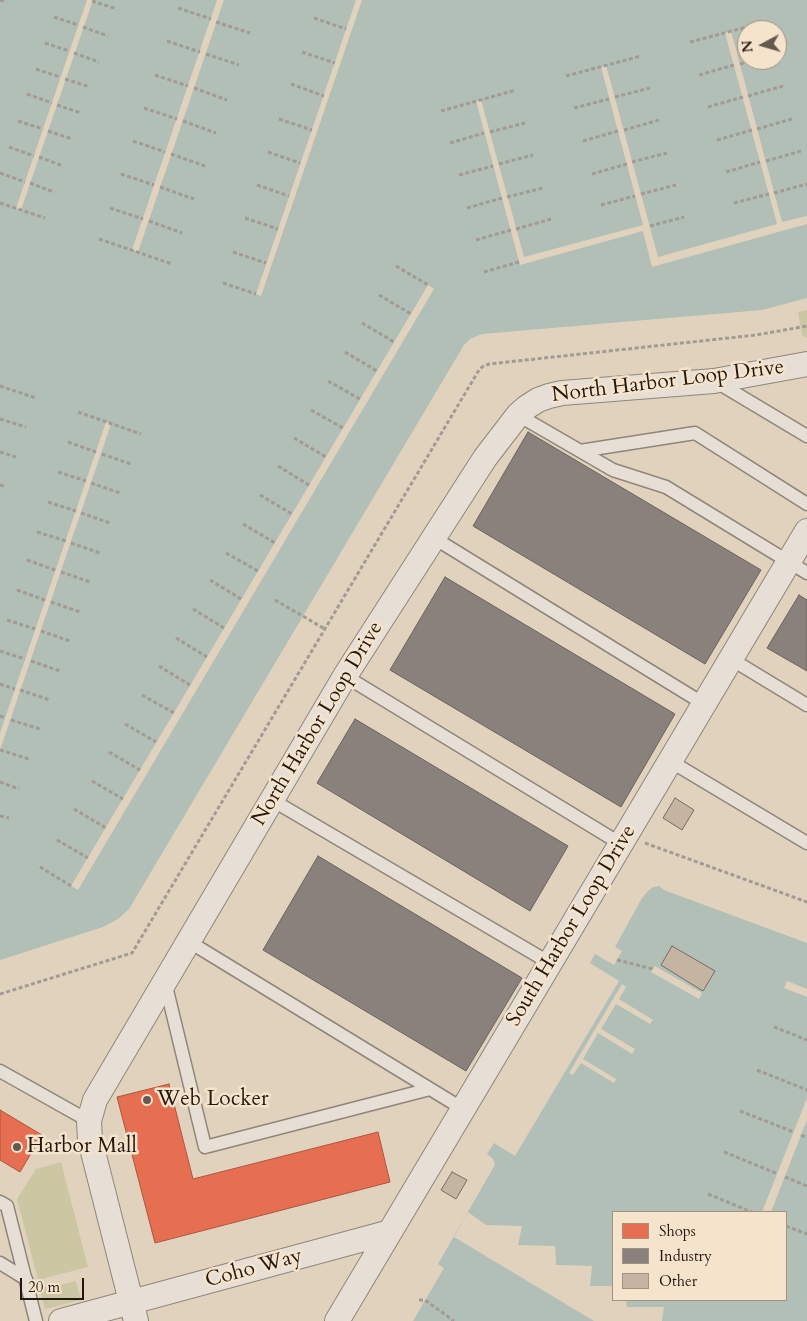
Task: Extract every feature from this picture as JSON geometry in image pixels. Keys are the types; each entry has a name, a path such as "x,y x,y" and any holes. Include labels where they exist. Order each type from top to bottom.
{"street":[{"name":"North Harbor Loop Drive","path":"134,1311 90,1140 89,1121 95,1100 345,676 485,458 518,415 538,400 562,393 714,381 807,364"},
{"name":"South Harbor Loop Drive","path":"337,1321 731,659 798,567 807,531"},
{"name":"Coho Way","path":"61,1321 134,1311 390,1232"}],"lane":[{"path":"714,381 807,436"},
{"path":"518,415 613,470 666,487 798,567"},
{"path":"580,451 695,433 807,504"},
{"path":"434,538 704,704"},
{"path":"731,659 807,705"},
{"path":"345,676 624,839"},
{"path":"670,761 807,843"},
{"path":"272,800 550,963"},
{"path":"188,941 463,1109"},
{"path":"164,981 205,1147 430,1088"},
{"path":"0,1071 89,1121"},
{"path":"0,1202 7,1206 36,1321"},
{"path":"0,1263 26,1279"}],"path":[{"path":"0,0 6,2"},
{"path":"92,1 117,10"},
{"path":"178,8 211,20"},
{"path":"54,17 78,25"},
{"path":"314,18 346,30"},
{"path":"216,22 250,33"},
{"path":"83,27 108,36"},
{"path":"690,42 737,30"},
{"path":"167,41 200,52"},
{"path":"44,43 69,52"},
{"path":"302,52 334,63"},
{"path":"74,53 99,62"},
{"path":"206,54 239,65"},
{"path":"566,76 641,56"},
{"path":"699,75 734,66"},
{"path":"36,69 60,77"},
{"path":"155,75 188,86"},
{"path":"66,79 90,87"},
{"path":"291,84 324,96"},
{"path":"748,96 783,86"},
{"path":"194,88 227,100"},
{"path":"615,98 650,88"},
{"path":"441,110 516,90"},
{"path":"27,94 52,103"},
{"path":"708,107 743,98"},
{"path":"574,108 609,99"},
{"path":"57,105 81,113"},
{"path":"144,108 177,119"},
{"path":"279,119 312,130"},
{"path":"757,129 792,119"},
{"path":"624,130 658,120"},
{"path":"18,121 43,129"},
{"path":"182,121 216,133"},
{"path":"490,132 525,123"},
{"path":"717,140 752,130"},
{"path":"48,131 72,139"},
{"path":"583,141 618,131"},
{"path":"450,143 484,134"},
{"path":"133,141 165,152"},
{"path":"9,147 34,156"},
{"path":"766,161 801,151"},
{"path":"268,152 300,163"},
{"path":"632,162 667,153"},
{"path":"171,154 205,166"},
{"path":"499,164 533,155"},
{"path":"39,158 63,166"},
{"path":"726,172 760,162"},
{"path":"592,174 626,164"},
{"path":"458,175 493,166"},
{"path":"0,173 25,182"},
{"path":"121,174 154,186"},
{"path":"30,183 54,192"},
{"path":"774,193 807,184"},
{"path":"257,185 289,196"},
{"path":"641,194 676,185"},
{"path":"160,188 194,199"},
{"path":"507,197 543,188"},
{"path":"734,203 769,194"},
{"path":"601,205 635,196"},
{"path":"467,208 502,198"},
{"path":"0,203 45,218"},
{"path":"110,208 143,219"},
{"path":"650,226 684,217"},
{"path":"245,218 278,229"},
{"path":"516,229 551,219"},
{"path":"148,221 182,233"},
{"path":"476,240 510,230"},
{"path":"99,239 172,264"},
{"path":"234,252 266,263"},
{"path":"484,272 519,262"},
{"path":"396,266 428,285"},
{"path":"223,283 256,294"},
{"path":"379,295 411,314"},
{"path":"362,323 394,342"},
{"path":"345,352 376,371"},
{"path":"328,380 360,400"},
{"path":"0,386 36,398"},
{"path":"311,410 343,428"},
{"path":"78,412 141,434"},
{"path":"0,419 26,427"},
{"path":"294,438 326,457"},
{"path":"68,442 96,452"},
{"path":"0,452 16,457"},
{"path":"102,454 131,464"},
{"path":"278,466 309,485"},
{"path":"58,472 86,481"},
{"path":"92,483 120,493"},
{"path":"0,485 6,487"},
{"path":"260,495 292,514"},
{"path":"48,502 76,511"},
{"path":"81,513 110,523"},
{"path":"244,524 275,543"},
{"path":"37,532 66,541"},
{"path":"71,543 100,553"},
{"path":"226,553 258,571"},
{"path":"27,560 55,570"},
{"path":"61,572 90,582"},
{"path":"210,580 241,599"},
{"path":"17,590 45,600"},
{"path":"275,600 325,628"},
{"path":"51,602 80,612"},
{"path":"193,609 224,628"},
{"path":"7,620 35,629"},
{"path":"41,631 70,641"},
{"path":"176,638 207,657"},
{"path":"0,651 25,659"},
{"path":"31,661 60,671"},
{"path":"160,666 190,685"},
{"path":"0,684 15,689"},
{"path":"20,690 50,700"},
{"path":"142,695 174,714"},
{"path":"0,716 5,718"},
{"path":"11,720 40,730"},
{"path":"125,724 156,742"},
{"path":"0,750 30,759"},
{"path":"109,752 140,770"},
{"path":"92,781 123,799"},
{"path":"0,782 19,789"},
{"path":"74,810 106,828"},
{"path":"0,816 9,818"},
{"path":"624,839 649,846 807,902"},
{"path":"56,840 88,858"},
{"path":"40,867 71,886"},
{"path":"617,960 653,969"},
{"path":"774,1027 807,1040"},
{"path":"757,1070 807,1090"},
{"path":"740,1111 794,1132"},
{"path":"801,1135 807,1138"},
{"path":"724,1152 778,1174"},
{"path":"785,1177 807,1186"},
{"path":"708,1194 750,1211"},
{"path":"787,1226 807,1234"},
{"path":"419,1300 425,1300 454,1321"}],"shaded area":[{"path":"0,0 807,0 807,298 762,310 482,334 470,339 464,345 129,909 118,919 103,927 0,960"},
{"path":"807,310 807,338 802,335 798,312"},
{"path":"659,886 664,890 807,943 807,1321 413,1321 444,1268 438,1264 495,1164 493,1159 487,1154 494,1143 515,1156 619,981 590,963 595,954 614,965 622,951 615,947 642,898 649,890"},
{"path":"61,1162 88,1267 38,1280 17,1199 36,1169"},
{"path":"76,1281 81,1300 45,1309 39,1286 51,1283 52,1287"}],"pier":[{"path":"87,0 93,0 21,210 16,208"},
{"path":"217,0 224,0 138,252 132,250"},
{"path":"356,0 362,0 261,296 256,294"},
{"path":"731,31 737,53 737,70 741,70 782,222 807,216 807,224 652,267 643,231 520,265 476,101 481,100 524,257 643,225 601,67 606,65 658,257 777,224 725,33"},
{"path":"428,285 434,289 78,890 71,886"},
{"path":"106,422 111,424 0,750 0,733"},
{"path":"655,966 702,993 699,999 651,972"},
{"path":"787,981 807,989 807,997 784,988"},
{"path":"622,984 626,987 619,999 653,1020 650,1024 616,1004 601,1029 635,1049 632,1054 598,1033 583,1059 616,1079 614,1083 581,1063 573,1075 569,1073"},
{"path":"807,1098 807,1120 771,1211 762,1211"},
{"path":"468,1212 486,1225 522,1226 518,1245 555,1246 556,1265 592,1266 590,1286 612,1286 612,1301 626,1301 627,1307 664,1307 662,1321 594,1321 454,1237"}],"building: Shops":[{"path":"169,1084 193,1179 378,1132 390,1182 155,1243 117,1097"},
{"name":"Harbor Mall","path":"0,1110 42,1135 20,1172 0,1160"}],"building: Industry":[{"path":"528,432 761,570 705,664 473,526"},
{"path":"445,577 675,714 621,807 390,670"},
{"path":"799,595 807,600 807,671 767,648"},
{"path":"355,719 568,846 530,911 317,783"},
{"path":"318,856 522,978 466,1071 263,950"}],"building: Other":[{"path":"675,798 694,810 682,830 663,818"},
{"path":"672,946 715,971 703,991 661,965"},
{"path":"452,1172 467,1180 456,1199 441,1190"}],"place":[{"name":"Web Locker","path":"147,1100"},
{"name":"Harbor Mall","path":"17,1147"}]}
